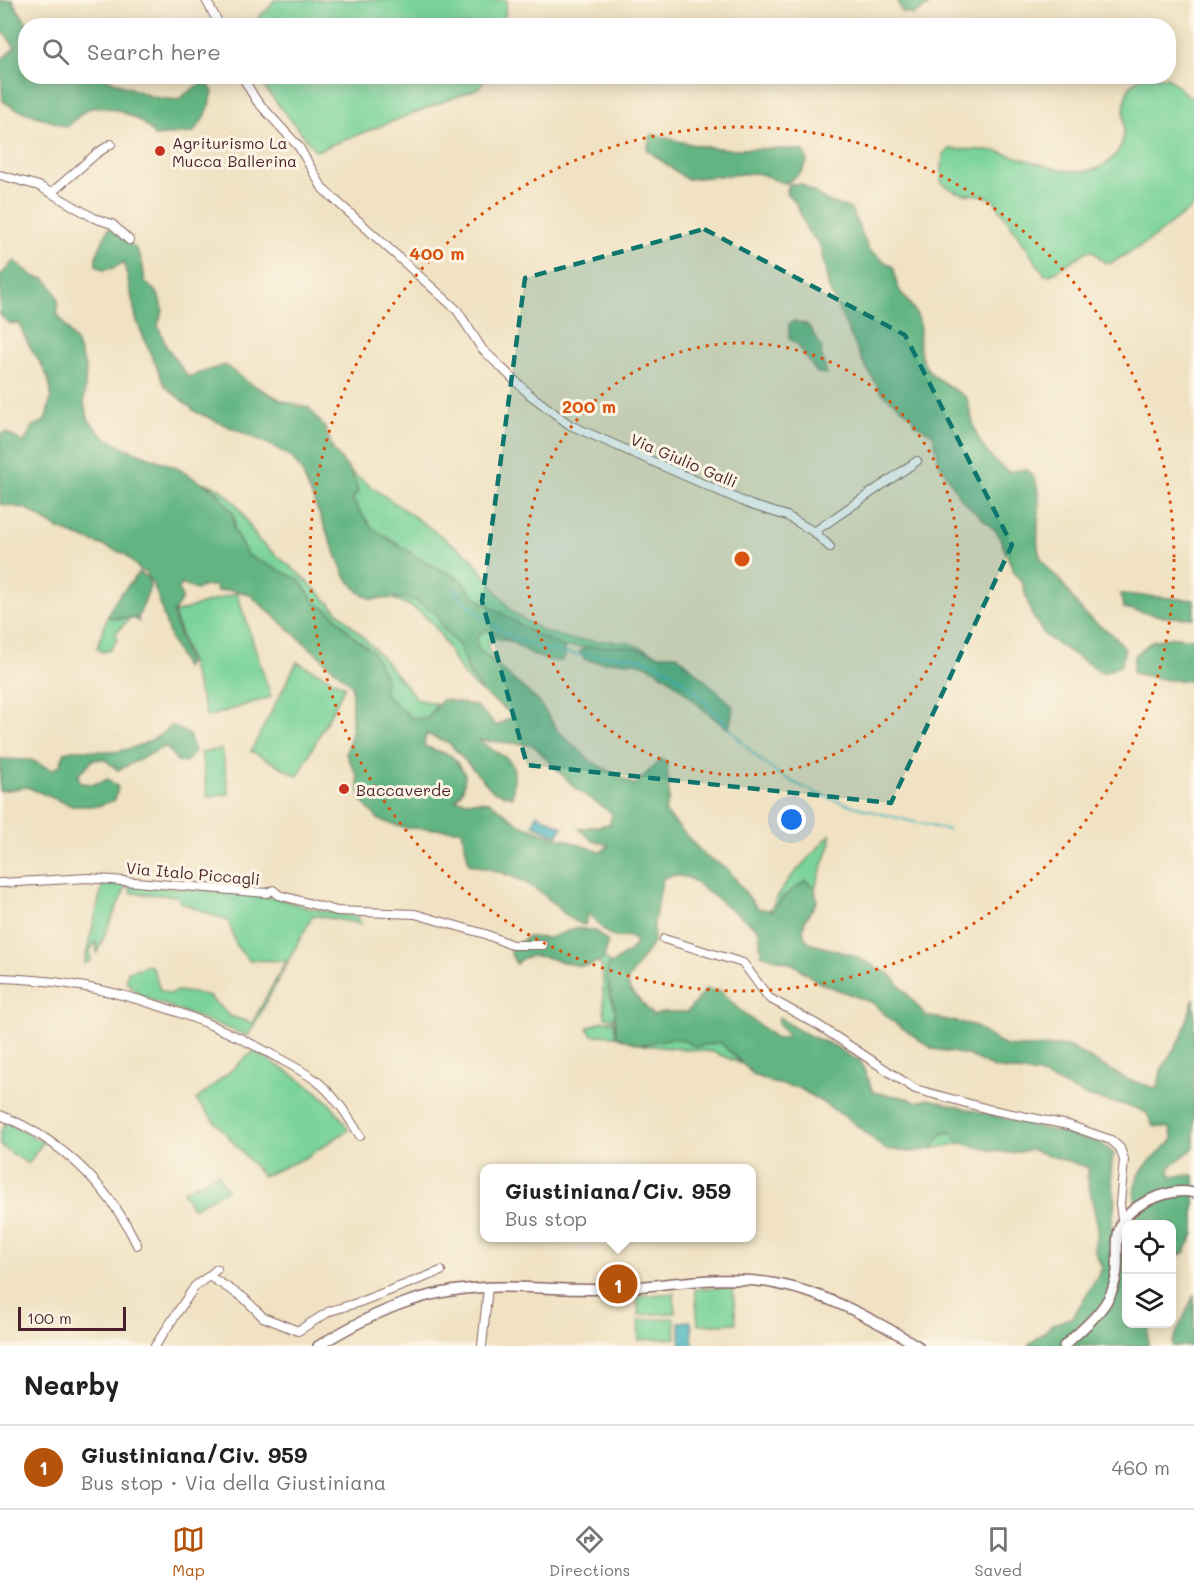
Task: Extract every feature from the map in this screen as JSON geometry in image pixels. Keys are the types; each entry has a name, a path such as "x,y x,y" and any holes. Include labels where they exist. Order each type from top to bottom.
{"street":[{"path":"206,0 216,18"},
{"name":"Via Giulio Galli","path":"247,84 256,100 299,147 322,189 452,305 482,349 551,413 570,425 752,505 788,516 814,531 830,547"},
{"path":"51,193 111,144"},
{"path":"0,175 39,186 94,218 112,224 129,240"},
{"path":"814,531 916,461"},
{"name":"Via Italo Piccagli","path":"0,883 88,878 267,892 273,890 279,895 328,910 415,914 485,934 512,945 543,945"},
{"path":"663,939 743,963 769,998 818,1025 912,1088 983,1108 1068,1125 1111,1140 1120,1148 1124,1160 1120,1207 1122,1220 1116,1243 1116,1278 1111,1294 1101,1309 1064,1346"},
{"path":"0,978 97,989 171,1010 238,1038 316,1081 337,1101 360,1136"},
{"path":"0,1115 54,1144 74,1160 114,1204 136,1245"},
{"path":"1122,1220 1130,1211 1156,1197 1177,1191 1194,1193"},
{"path":"155,1346 195,1286 217,1269"},
{"path":"209,1276 244,1298 263,1317 298,1331 330,1311 441,1271"},
{"path":"318,1346 363,1319 395,1305 444,1291 488,1287 595,1290 711,1280 770,1282 820,1296 918,1346"},
{"path":"482,1346 488,1287"}],"highlighted area":[{"path":"704,229 905,335 1012,545 891,803 527,765 482,601 525,278"}],"green space":[{"path":"0,0 12,0 24,18 18,18 18,84 120,84 153,97 177,100 200,84 205,84 209,85 213,92 206,115 193,133 154,136 143,123 116,110 106,108 86,110 67,127 14,108 3,101 0,61 15,47 0,28"},
{"path":"274,0 507,0 505,18 258,18"},
{"path":"897,0 927,0 928,6 914,15 902,12"},
{"path":"262,84 482,84 479,88 316,151"},
{"path":"1132,84 1175,84 1188,96 1194,96 1194,206 1146,243 1111,263 1105,263 1093,251 1087,251 1050,275 1045,275 993,199 962,194 941,182 943,154 950,149 995,151 1061,169 1093,170 1107,163 1118,151 1122,142 1127,92"},
{"path":"651,134 708,147 804,151 807,162 802,171 787,183 755,173 686,179 647,150"},
{"path":"789,184 801,184 827,201 851,209 869,250 894,268 899,289 918,318 920,350 926,367 938,379 967,398 975,431 991,457 1009,472 1026,469 1033,477 1039,499 1038,548 1041,558 1083,613 1120,642 1125,649 1121,666 1102,673 1045,636 1031,613 1022,582 1014,572 997,532 960,498 939,462 933,434 915,424 910,415 881,392 863,362 829,289 820,245 807,230 796,203 786,193"},
{"path":"115,228 120,237 132,245 138,253 145,282 158,294 163,310 158,325 166,346 188,377 225,365 249,383 283,401 309,408 325,428 333,450 352,473 358,491 352,500 372,528 423,561 460,579 475,597 535,634 564,647 565,657 561,661 551,661 485,630 477,637 477,648 539,702 558,731 592,762 635,785 661,759 667,763 669,797 665,812 706,857 727,868 757,908 773,911 784,896 806,881 815,888 817,901 805,920 803,929 805,938 812,944 852,955 890,974 926,1016 973,1025 1003,1045 1015,1047 1068,1046 1126,1079 1158,1089 1161,1070 1182,1036 1194,997 1194,1148 1170,1167 1169,1172 1173,1176 1194,1175 1194,1234 1184,1253 1176,1256 1176,1220 1130,1220 1150,1203 1136,1203 1135,1184 1144,1167 1173,1140 1170,1128 1153,1126 1147,1113 1133,1107 1086,1096 1039,1074 994,1068 968,1055 933,1049 892,1021 873,1003 818,982 793,964 761,954 759,930 689,878 674,875 663,878 654,921 653,943 627,981 630,990 653,1015 664,1012 687,1012 706,989 721,991 736,1007 777,1039 788,1036 778,1023 779,1017 804,1033 860,1060 873,1092 907,1098 916,1102 928,1099 1101,1143 1114,1154 1111,1169 1115,1202 1111,1228 1118,1231 1122,1227 1122,1328 1150,1328 1148,1346 1028,1346 1053,1324 1073,1317 1102,1269 1094,1248 1098,1229 1087,1176 1089,1168 1032,1150 1010,1153 961,1143 950,1132 943,1133 931,1149 911,1152 885,1149 849,1119 799,1088 773,1083 754,1075 720,1042 695,1047 675,1039 641,1044 616,1036 615,1009 606,976 608,967 630,951 637,942 628,936 621,938 610,935 588,914 585,925 579,923 567,916 540,892 523,882 498,871 469,864 462,830 405,828 379,820 361,801 357,775 346,754 352,731 352,685 249,594 231,590 217,591 215,586 204,586 196,590 182,584 179,589 182,599 173,613 188,663 185,668 171,640 156,591 146,572 140,570 125,554 59,529 27,509 0,504 0,434 6,432 24,443 32,426 45,421 51,396 50,384 20,324 9,323 0,315 0,276 14,261 35,277 46,279 54,291 58,299 57,313 77,344 86,369 84,404 89,421 103,436 120,446 175,467 217,492 233,513 234,530 247,555 298,579 315,602 331,612 355,638 372,651 385,676 385,694 412,718 428,718 443,699 476,706 497,726 511,717 509,712 482,692 467,669 460,647 443,628 436,614 417,601 406,598 371,599 360,593 345,576 301,470 293,459 275,447 196,412 165,386 137,322 124,262 114,268 103,270 96,265 96,257 108,229","holes":["426,734 449,743 493,791 512,797 513,766 479,740 533,745 576,789 612,813 610,824 579,829 592,840 609,845 601,852 521,825 490,802 456,800 463,789 465,774 452,756 424,746"]},
{"path":"794,321 808,325 822,348 821,353 827,374 817,373 797,344 789,338 789,324"},
{"path":"352,473 471,557 512,612 542,631 573,640 627,642 660,655 625,646 564,647 535,634 475,597 460,579 423,561 372,528 352,500 358,491"},
{"path":"203,482 221,489 237,505 258,540 303,577 372,646 417,699 437,704 428,718 412,719 385,694 385,676 372,651 355,638 331,612 315,602 298,579 247,556 234,530 235,520 218,492"},
{"path":"139,572 148,578 150,587 138,618 111,618 108,615 110,609"},
{"path":"237,593 271,697 207,717 174,613"},
{"path":"1121,594 1194,600 1194,618 1165,617 1123,608"},
{"path":"406,598 417,601 437,614 443,628 460,647 467,669 482,692 468,680 437,629 427,618 413,607 393,599"},
{"path":"108,615 119,619 131,617 115,634 118,639 110,650 102,652 97,648"},
{"path":"485,630 495,632 508,641 492,638 490,641 489,651 495,664 477,648 477,637"},
{"path":"1175,637 1194,639 1194,681 1168,680 1133,673 1134,656 1152,641"},
{"path":"625,646 660,655 677,655 731,704 733,709 729,729 707,713 677,685 655,670 636,662 590,661 583,658 580,651 586,647"},
{"path":"297,662 345,686 298,776 251,751"},
{"path":"172,725 189,735 195,752 185,763 177,761 166,746 118,770 104,759 93,760 78,775 80,783 94,784 108,779 118,787 115,800 98,806 72,806 27,787 0,791 0,759 31,760 52,770 60,765 65,752 124,750 151,740"},
{"path":"222,749 229,794 208,797 201,752"},
{"path":"830,835 831,842 815,888 806,881 784,896 773,911 769,911 788,880"},
{"path":"103,883 127,884 97,952 96,942 90,950 91,961 84,964"},
{"path":"129,885 231,892 277,898 308,908 358,917 361,924 313,915 248,1036 141,996 126,981 128,971 149,965 153,969 160,990 169,994 178,991 207,995 230,1016 252,1023 286,961 249,960 237,947 228,921 180,902 178,896 131,893"},
{"path":"576,928 596,931 608,942 604,958 591,965 582,966 532,956 523,958 516,964 511,954 512,947 528,937 549,938"},
{"path":"604,958 611,964 608,967 608,990 615,1009 614,1019 605,1017 602,967 597,961"},
{"path":"603,1021 614,1021 616,1036 592,1035 587,1028"},
{"path":"668,1038 683,1038 696,1047 720,1042 742,1064 713,1052 642,1045"},
{"path":"254,1051 319,1094 331,1105 348,1130 305,1158 263,1176 196,1100"},
{"path":"6,1122 43,1142 28,1164 0,1145 0,1133"},
{"path":"950,1132 961,1143 931,1149 943,1133"},
{"path":"218,1173 227,1190 192,1208 183,1191"},
{"path":"733,1287 736,1323 698,1325 695,1289"},
{"path":"674,1293 675,1313 639,1315 637,1296"},
{"path":"1194,1295 1194,1346 1172,1346 1172,1343"},
{"path":"674,1318 676,1338 639,1340 638,1320"}],"water":[{"path":"537,814 563,827 557,835 533,825"},
{"path":"691,1321 693,1346 681,1346 679,1322"}],"waterway":[{"path":"451,588 496,627 526,643 563,653 631,657 657,664 673,673 701,697 764,763 804,788 852,806 948,830"}],"place":[{"name":"Agriturismo La Mucca Ballerina","path":"160,151"},
{"name":"Baccaverde","path":"344,789"},
{"name":"Giustiniana/Civ. 959","path":"618,1284"}]}
